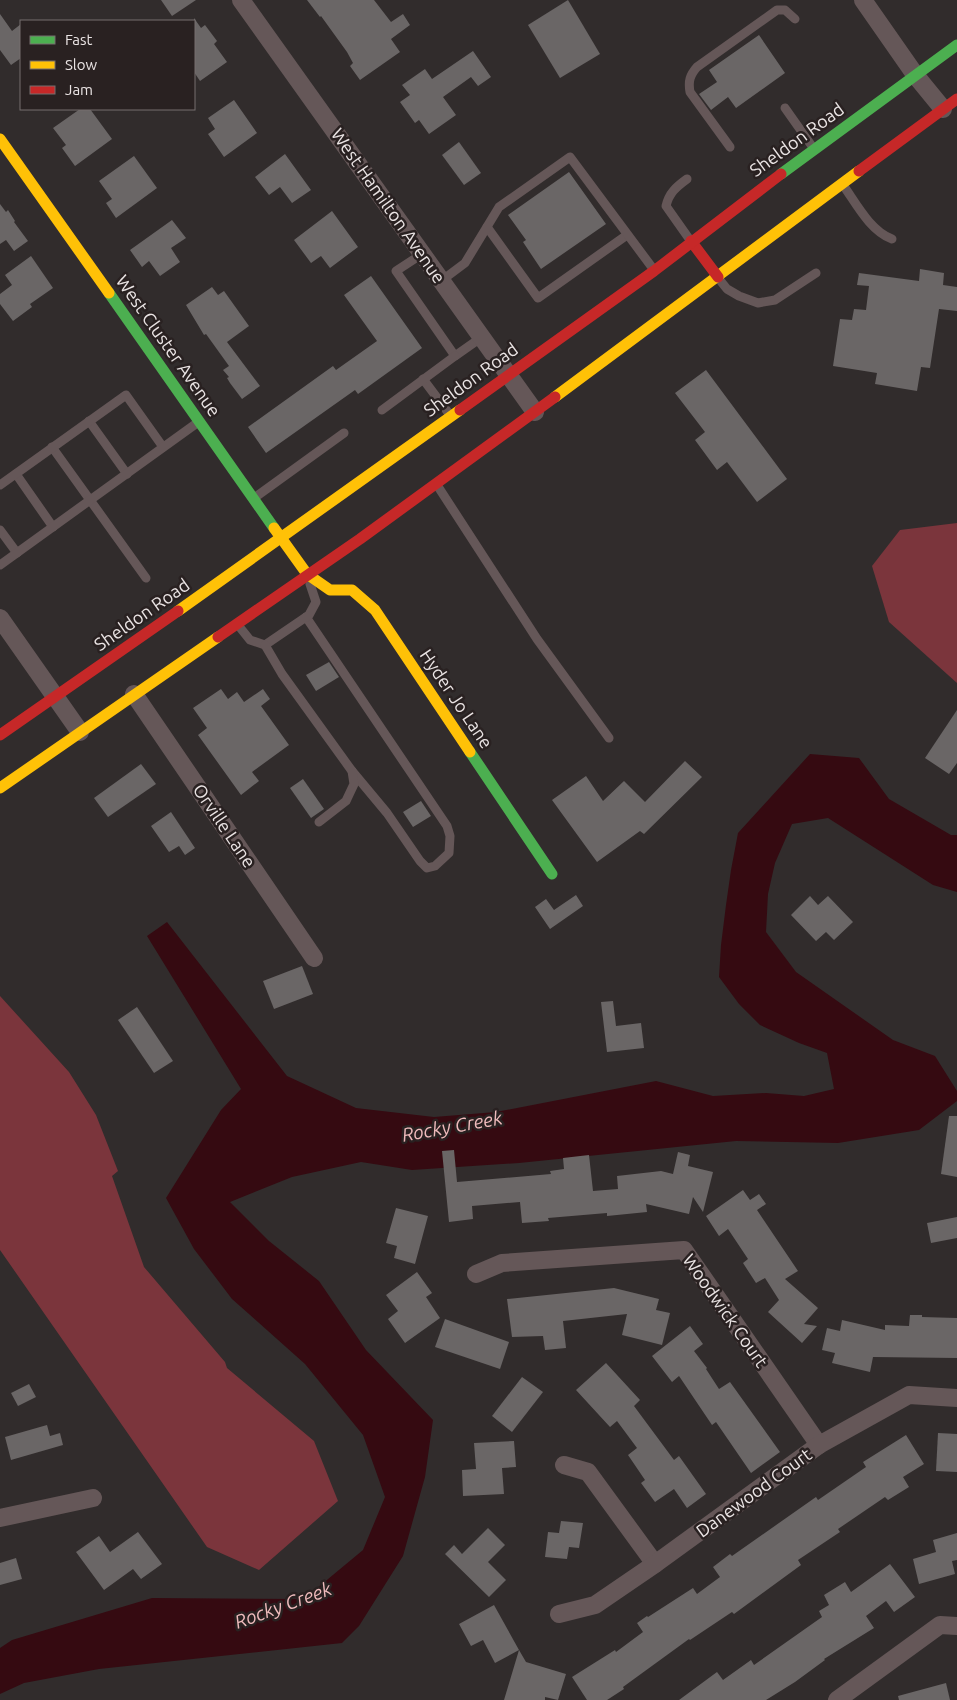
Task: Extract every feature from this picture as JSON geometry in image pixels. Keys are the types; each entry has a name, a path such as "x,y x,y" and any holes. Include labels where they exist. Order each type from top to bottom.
{"main road":[{"name":"Sheldon Road","path":"0,735 56,698 654,270 690,241 957,45"},
{"path":"0,788 360,539 843,185 950,104"},
{"name":"West Cluster Avenue","path":"0,139 307,574"},
{"path":"690,241 718,277"},
{"name":"Hyder Jo Lane","path":"307,574 330,590 352,590 375,610 552,874"}],"street":[{"name":"West Hamilton Avenue","path":"241,0 535,412"},
{"path":"863,0 916,76 950,104"},
{"path":"0,618 80,732"},
{"name":"Orville Lane","path":"134,694 314,958"},
{"name":"Woodwick Court","path":"476,1274 502,1263 684,1250 819,1445"},
{"name":"Danewood Court","path":"559,1614 595,1606 819,1445 910,1395 957,1398"},
{"path":"564,1465 588,1472 655,1564"},
{"path":"0,1518 93,1498"},
{"path":"837,1700 940,1625 957,1626"}],"lane":[{"path":"730,148 690,92 688,82 691,73 697,66 777,10 785,10 795,19"},
{"path":"784,108 814,149"},
{"path":"442,281 465,263 499,207 570,157 654,270"},
{"path":"687,179 668,196 666,206 690,241"},
{"path":"843,185 876,229 885,237 892,239"},
{"path":"487,227 538,298 627,235"},
{"path":"422,254 396,271 455,356"},
{"path":"718,277 727,289 758,303 775,300 816,273"},
{"path":"382,410 482,337"},
{"path":"423,379 450,416"},
{"path":"0,485 126,395 164,447"},
{"path":"89,421 127,474"},
{"path":"0,565 200,421"},
{"path":"254,498 344,434"},
{"path":"52,447 146,578"},
{"path":"16,474 53,527"},
{"path":"436,483 537,639 609,738"},
{"path":"0,530 17,553"},
{"path":"265,645 309,615 316,602 307,574"},
{"path":"236,623 250,640 265,645 282,674 352,771 387,813 420,861 427,868 435,866 449,852 450,836 447,826 306,617"},
{"path":"319,822 346,801 354,784 352,771"}],"shaded area":[{"path":"957,523 957,683 889,622 872,566 900,530"},
{"path":"0,996 69,1072 96,1115 118,1171 112,1176 144,1267 225,1362 227,1368 314,1441 338,1501 259,1570 207,1547 0,1250"}],"water":[{"name":"Rocky Creek","path":"810,754 859,758 889,799 951,835 957,835 957,892 933,885 828,818 792,824 775,863 768,894 766,932 796,972 893,1040 935,1056 957,1091 957,1101 919,1130 838,1143 736,1141 519,1163 412,1170 361,1162 292,1177 230,1202 269,1241 319,1281 366,1350 433,1420 425,1477 403,1556 359,1626 342,1643 99,1669 24,1683 0,1694 0,1648 12,1640 152,1598 304,1599 363,1550 385,1497 363,1435 305,1364 232,1299 194,1249 166,1198 221,1110 241,1089 147,936 167,922 287,1076 356,1108 434,1117 496,1112 656,1081 713,1096 766,1093 804,1096 834,1089 827,1053 799,1043 760,1025 739,1004 719,977 726,905 738,833"}],"building":[{"path":"161,0 196,0 172,16"},
{"path":"307,0 374,0 391,22 403,14 410,25 391,39 400,52 360,80 350,66 353,63 347,52"},
{"path":"568,0 600,54 560,78 528,25"},
{"path":"0,14 12,31 20,25 20,59 11,65 0,50"},
{"path":"194,18 201,28 205,25 217,41 214,44 227,62 200,81 195,74"},
{"path":"759,35 785,73 736,108 728,97 711,110 699,94 717,82 709,70"},
{"path":"473,51 491,77 478,86 471,77 443,97 456,115 429,134 419,120 415,123 400,102 410,95 402,85 425,69 432,79"},
{"path":"234,100 257,133 224,157 208,134 215,129 208,118"},
{"path":"79,110 91,110 112,139 75,166 62,148 66,145 53,128"},
{"path":"459,142 481,173 464,185 442,155"},
{"path":"285,154 311,190 292,203 280,187 269,195 255,177"},
{"path":"134,156 157,188 116,218 106,203 112,199 99,181"},
{"path":"569,172 606,224 541,269 523,242 526,240 508,215"},
{"path":"0,204 6,212 8,210 28,241 14,251 6,240 0,244"},
{"path":"332,211 358,247 330,268 321,256 311,263 294,240"},
{"path":"172,220 186,238 171,248 180,262 160,276 149,261 142,267 130,250"},
{"path":"31,256 53,288 30,304 32,307 13,321 0,304 0,294 12,285 5,275"},
{"path":"920,269 944,273 943,285 957,287 957,311 939,309 930,368 921,367 917,391 875,384 877,373 833,366 840,319 852,320 854,309 866,310 869,286 857,285 859,273 919,281"},
{"path":"371,276 422,348 358,394 355,390 266,453 248,427 333,366 336,370 377,341 344,295"},
{"path":"212,287 218,295 224,291 249,326 227,342 260,386 242,399 223,370 229,366 206,334 204,335 186,305"},
{"path":"706,370 787,479 757,502 727,462 717,470 695,440 705,432 675,393"},
{"path":"329,662 339,677 316,691 306,675"},
{"path":"221,689 228,699 237,692 244,702 263,689 270,699 261,706 289,745 252,772 259,781 241,795 198,735 207,728 193,708"},
{"path":"957,710 957,763 949,774 925,758"},
{"path":"685,761 702,777 644,834 640,831 597,862 552,800 586,776 603,801 624,781 645,802"},
{"path":"141,764 156,784 108,817 94,798"},
{"path":"303,779 324,809 311,818 290,788"},
{"path":"421,801 431,816 413,827 403,812"},
{"path":"171,812 195,848 185,855 179,846 169,852 151,826"},
{"path":"576,895 583,906 550,929 535,907 546,899 554,910"},
{"path":"810,896 818,905 828,896 853,922 834,940 826,932 816,941 791,915"},
{"path":"302,966 313,994 274,1009 263,981"},
{"path":"613,1001 616,1026 641,1023 644,1048 607,1052 601,1002"},
{"path":"137,1007 173,1061 154,1073 118,1020"},
{"path":"949,1116 957,1116 957,1177 941,1174"},
{"path":"454,1150 457,1182 551,1174 550,1171 564,1169 563,1158 589,1155 593,1191 618,1189 617,1176 661,1171 673,1174 678,1152 690,1155 688,1166 713,1172 703,1212 693,1197 689,1214 646,1204 647,1212 607,1216 607,1213 548,1218 549,1221 522,1223 520,1202 472,1206 473,1219 449,1222 442,1151"},
{"path":"743,1190 750,1200 759,1194 766,1204 757,1210 798,1271 785,1279 818,1308 804,1324 817,1326 802,1343 768,1312 779,1300 765,1278 756,1283 743,1263 748,1259 728,1229 719,1236 706,1216"},
{"path":"396,1208 428,1216 415,1264 394,1258 397,1246 386,1243"},
{"path":"957,1217 957,1238 931,1243 927,1223"},
{"path":"417,1272 432,1293 426,1297 440,1318 405,1343 388,1319 398,1311 386,1295"},
{"path":"614,1288 659,1299 656,1310 670,1313 662,1345 622,1335 627,1314 563,1321 566,1348 545,1350 543,1336 512,1337 507,1299"},
{"path":"910,1315 957,1318 957,1358 873,1357 870,1372 832,1363 835,1353 822,1350 827,1328 840,1331 842,1320 885,1330 885,1325 909,1326"},
{"path":"445,1319 509,1342 500,1369 435,1347"},
{"path":"690,1326 703,1344 694,1351 707,1368 719,1389 730,1382 780,1452 751,1473 716,1422 712,1425 679,1376 672,1382 652,1356"},
{"path":"606,1363 640,1400 634,1406 674,1460 679,1456 706,1494 687,1508 674,1489 655,1502 641,1483 645,1480 628,1455 637,1448 617,1421 610,1427 576,1390"},
{"path":"522,1377 543,1392 512,1432 492,1416"},
{"path":"29,1384 36,1397 18,1406 11,1393"},
{"path":"47,1425 50,1436 60,1433 63,1445 11,1460 5,1437"},
{"path":"938,1433 957,1434 957,1472 936,1471"},
{"path":"906,1435 924,1464 903,1477 909,1487 888,1500 885,1497 838,1529 840,1532 798,1560 801,1565 734,1614 732,1612 689,1639 623,1687 624,1689 607,1700 587,1700 572,1677 615,1650 616,1652 643,1632 637,1623 693,1588 697,1594 720,1577 713,1567 730,1554 732,1556 816,1497 818,1500 866,1467 863,1462"},
{"path":"514,1441 516,1467 502,1468 504,1494 463,1496 462,1470 476,1469 474,1443"},
{"path":"561,1521 583,1523 579,1548 569,1547 567,1559 545,1557 548,1532 559,1533"},
{"path":"488,1528 505,1545 488,1562 506,1580 489,1597 445,1554 454,1545 462,1554"},
{"path":"138,1532 162,1564 141,1579 133,1569 104,1590 76,1552 99,1536 110,1552"},
{"path":"957,1533 957,1560 952,1561 955,1574 919,1584 913,1559 936,1552 933,1540"},
{"path":"16,1558 22,1579 0,1585 0,1563"},
{"path":"890,1564 915,1597 894,1612 886,1601 866,1616 874,1628 824,1659 795,1682 766,1700 679,1700 717,1672 723,1680 751,1660 754,1665 822,1617 819,1611 829,1605 824,1595 845,1582 851,1592"},
{"path":"494,1605 519,1650 495,1663 483,1640 471,1646 459,1624"},
{"path":"519,1650 526,1662 566,1674 558,1700 545,1697 545,1700 504,1700"},
{"path":"946,1683 950,1700 899,1700 898,1696"}],"traffic: fast":[{"path":"781,174 957,45"},
{"path":"109,293 274,528"},
{"path":"470,752 552,874"}],"traffic: slow":[{"path":"0,139 109,293"},
{"path":"555,397 859,171"},
{"path":"178,611 460,410"},
{"path":"274,528 307,574 330,590 352,590 375,610 470,752"},
{"path":"0,788 218,637"}],"traffic: jam":[{"path":"859,171 957,99"},
{"path":"460,410 654,271 781,174"},
{"path":"691,241 718,277"},
{"path":"218,637 360,539 555,397"},
{"path":"0,735 178,611"}]}
